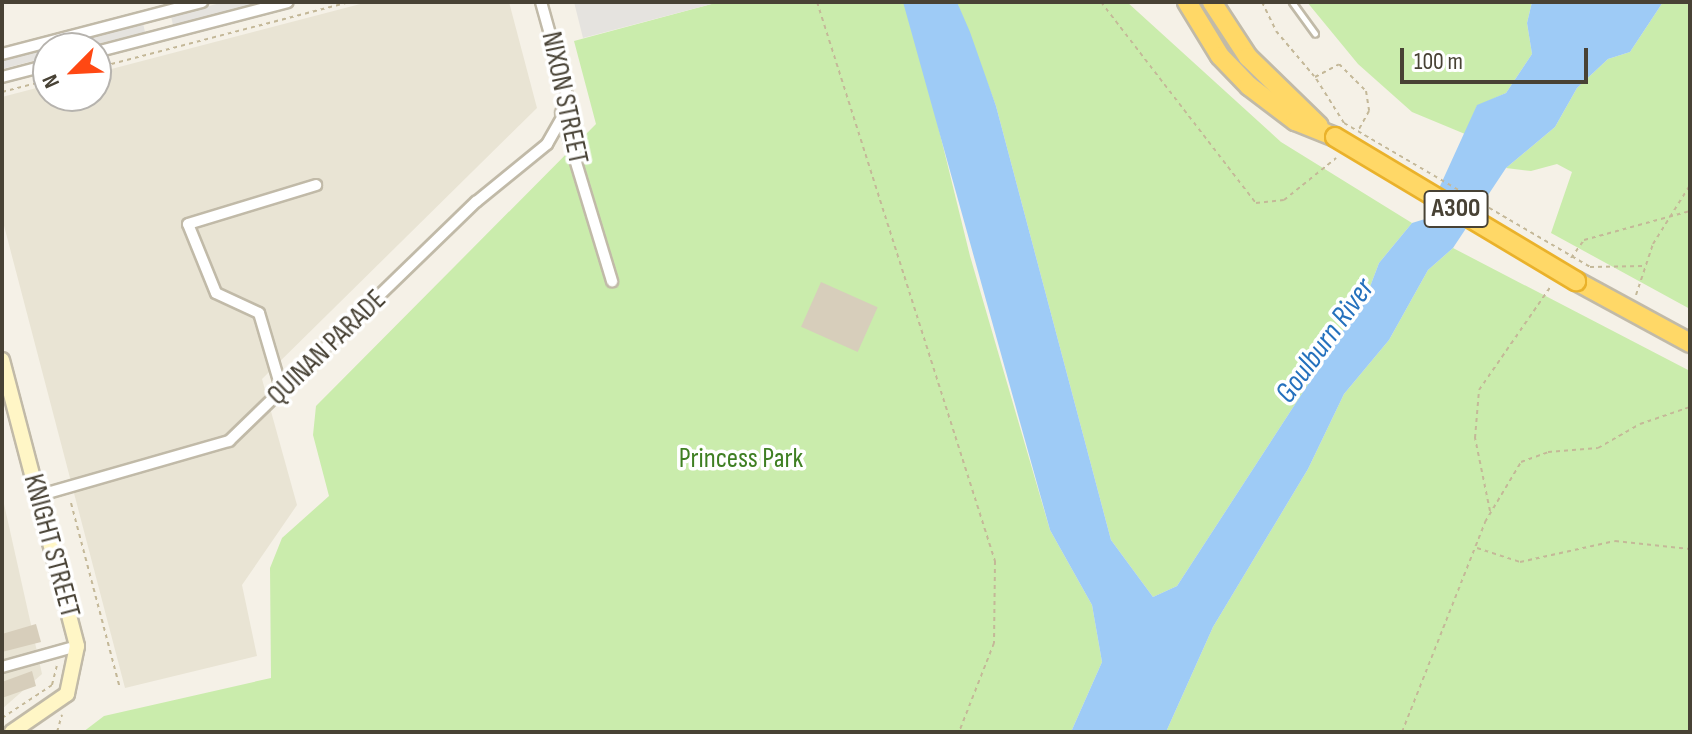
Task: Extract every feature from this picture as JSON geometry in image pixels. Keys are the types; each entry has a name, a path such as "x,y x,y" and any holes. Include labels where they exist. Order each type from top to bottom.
{"highway":[{"name":"A300","path":"1187,2 1220,56 1249,86 1295,121 1344,136"},
{"name":"A300","path":"1212,2 1248,57 1344,136 1567,274 1690,343"}],"street":[{"path":"2,54 202,2"},
{"path":"112,48 288,2"},
{"name":"NIXON STREET","path":"543,4 567,95 561,113 612,281"},
{"path":"156,14 162,35"},
{"path":"2,77 32,69"},
{"name":"QUINAN PARADE","path":"37,496 219,447 282,391 476,202 547,144 561,113"},
{"path":"282,391 259,313 216,293 188,224 316,185"},
{"name":"KNIGHT STREET","path":"2,360 6,390 77,643"},
{"path":"2,667 77,643 76,676 58,704 12,732"}],"lane":[{"path":"1292,2 1315,34"}],"path":[{"path":"112,64 349,2"},
{"path":"817,2 995,561 994,643 959,732"},
{"path":"1101,2 1256,203 1284,200 1369,111 1361,80 1339,64 1315,77"},
{"path":"1262,2 1289,50 1315,77 1344,136 1590,267 1644,266"},
{"path":"2,92 32,84"},
{"path":"1631,312 1644,266 1690,185"},
{"path":"1491,512 1475,438 1479,390 1567,274 1584,240 1677,212 1690,211"},
{"path":"1402,732 1491,512 1521,462 1548,452 1598,448 1640,424 1690,407"},
{"path":"71,503 120,689"},
{"path":"1476,548 1520,562 1615,541 1690,549"},
{"path":"2,718 52,685 55,652"},
{"path":"57,732 63,721 58,704"}],"shaded area":[{"path":"224,2 262,2 173,25 171,16"},
{"path":"368,2 509,2 537,108 262,379 297,505 242,585 257,656 125,688 2,218 2,97 32,89 32,112 112,112 112,69"},
{"path":"574,2 719,2 583,38"},
{"path":"143,23 145,32 112,40 112,32 108,32"},
{"path":"32,51 32,61 2,69 2,59"},
{"path":"2,495 42,674 2,709"}],"green space":[{"name":"Princess Park","path":"719,2 903,2 911,16 970,256 1050,530 1092,605 1102,662 1071,732 83,732 104,716 271,678 270,568 282,538 329,496 313,435 316,406 596,124 574,41"},
{"path":"957,2 1127,2 1281,142 1412,223 1379,263 1368,292 1177,586 1153,597 1111,540 996,106"},
{"path":"1307,2 1532,2 1527,23 1532,54 1506,93 1477,106 1465,134 1412,112 1358,64"},
{"path":"1663,2 1690,2 1690,309 1551,233 1572,172 1557,164 1531,171 1506,168 1555,127 1577,88 1608,59 1630,52"},
{"path":"1453,248 1690,371 1690,732 1166,732 1213,627 1308,469 1344,394 1389,340 1428,270"}],"water":[{"path":"903,2 957,2 970,32 996,106 1111,540 1153,597 1177,586 1368,292 1379,263 1412,223 1425,219 1477,105 1506,93 1532,54 1527,23 1532,2 1663,2 1630,52 1608,59 1577,88 1555,127 1506,168 1453,248 1428,270 1389,340 1344,394 1308,469 1213,627 1166,732 1071,732 1102,662 1092,605 1050,530"}],"building":[{"path":"821,282 878,307 858,352 801,327"},
{"path":"36,624 41,642 2,652 2,634"},
{"path":"32,671 36,686 2,698 2,682"}],"water label":[{"name":"Goulburn River","path":"1325,341"}]}
